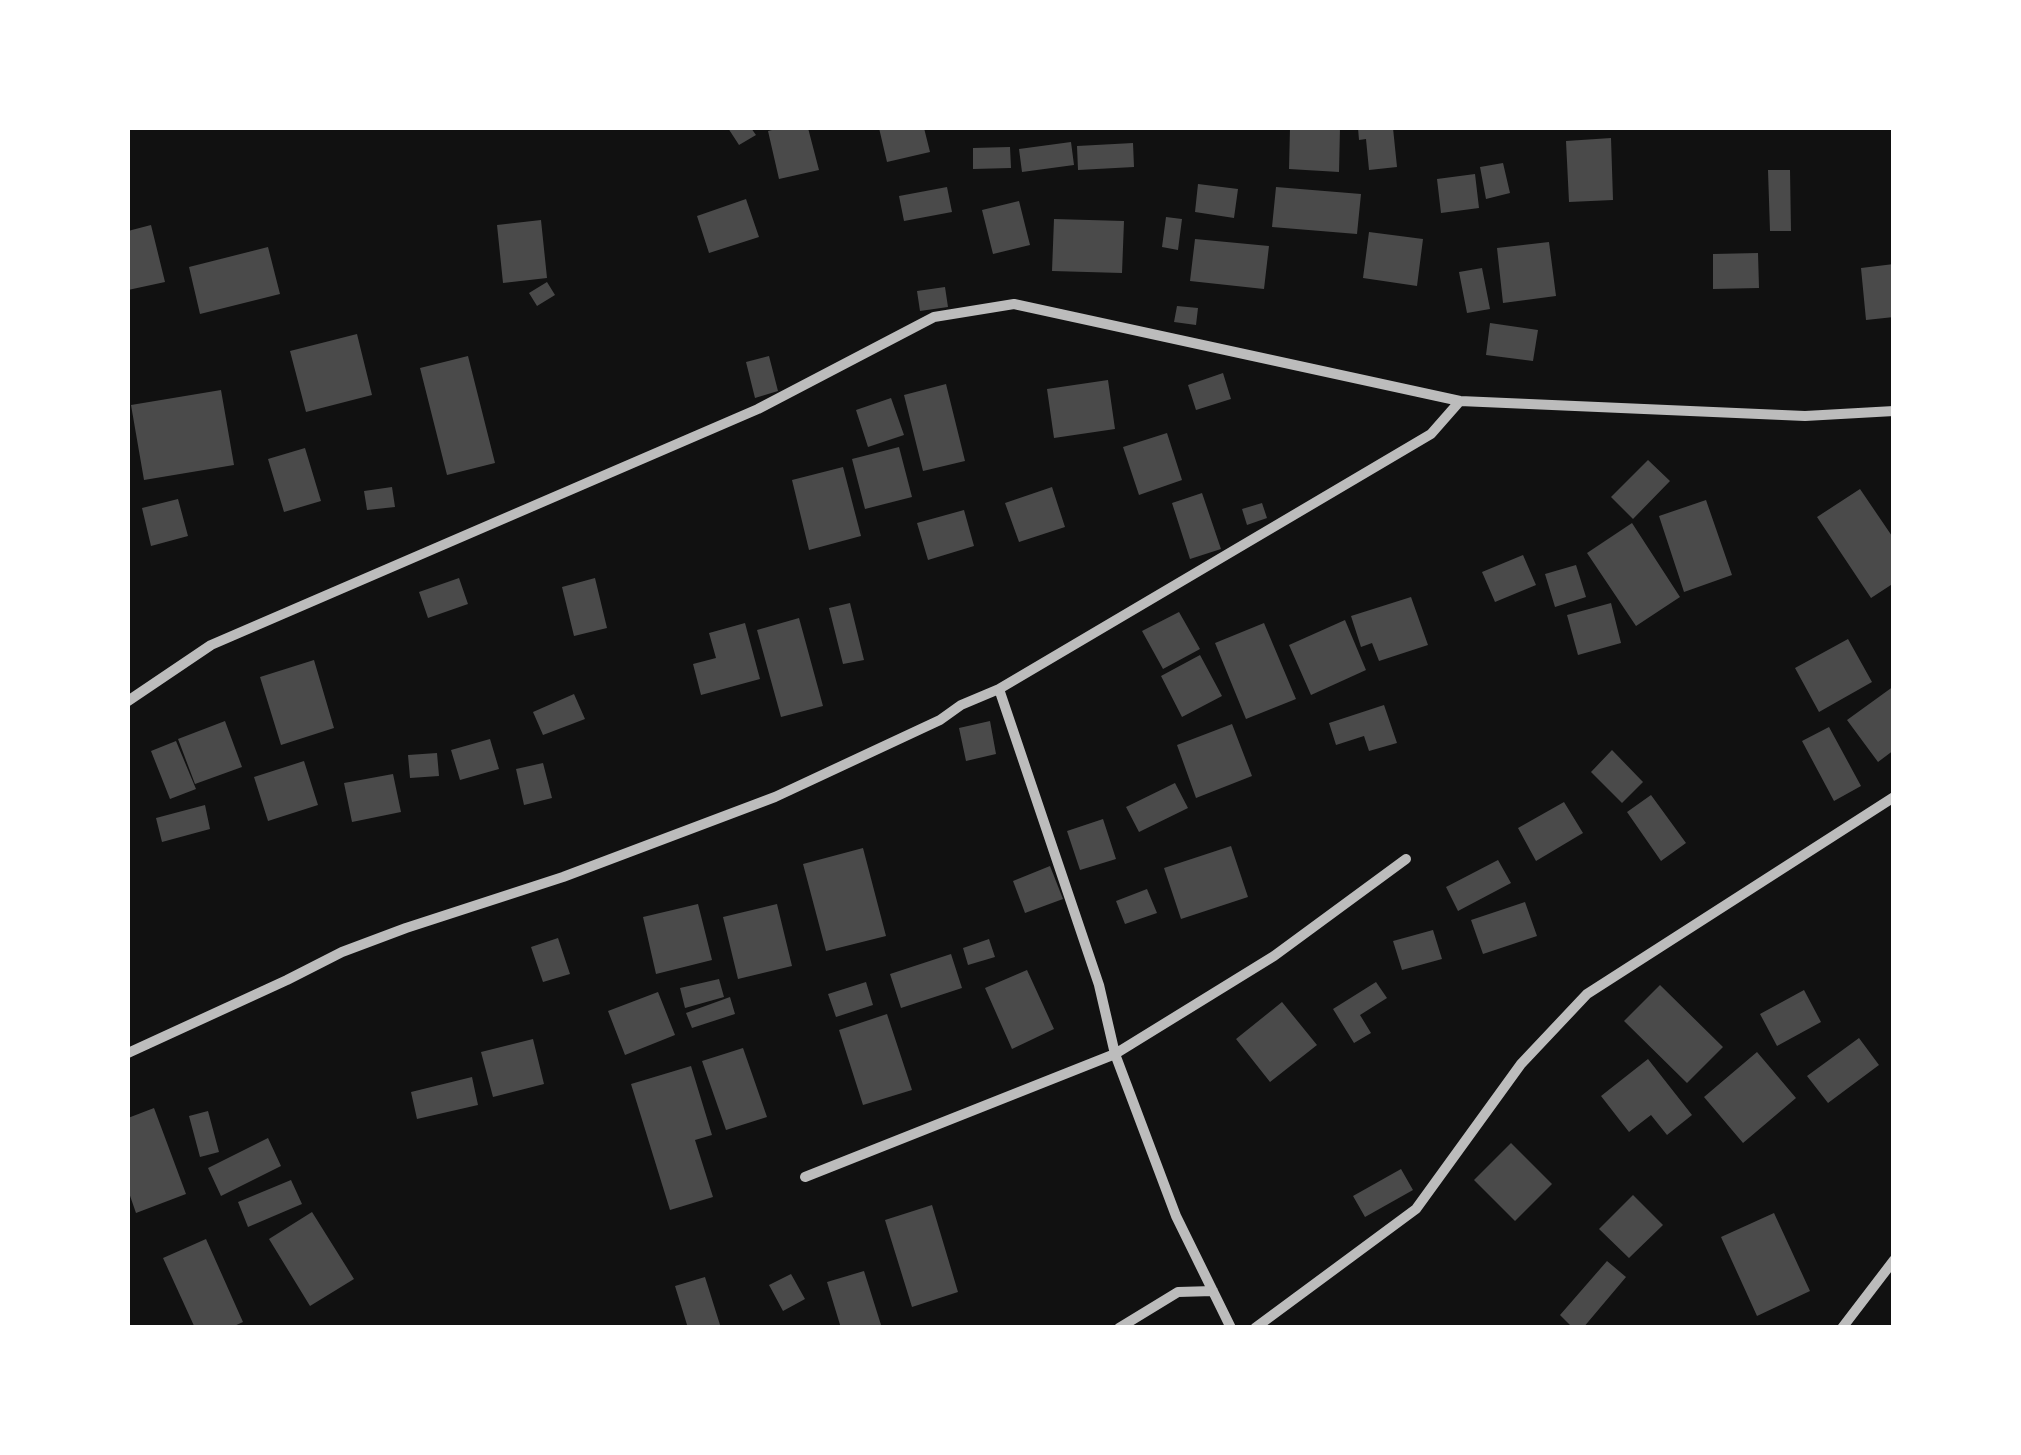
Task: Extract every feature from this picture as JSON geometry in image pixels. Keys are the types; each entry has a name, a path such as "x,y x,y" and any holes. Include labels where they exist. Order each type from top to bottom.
{"street":[{"path":"128,701 210,645 758,408 934,317 1014,304 1460,401 1804,416 1894,411"},
{"path":"128,1053 342,952 562,877 775,798 940,720 1431,434 1460,401"},
{"path":"998,689 1099,985 1115,1054 1176,1216 1231,1328"},
{"path":"1255,1328 1416,1209 1521,1064 1587,994 1894,797"},
{"path":"805,1176 1115,1054 1274,956 1406,859"},
{"path":"1842,1328 1894,1260"},
{"path":"1119,1328 1178,1292 1213,1292"}],"building":[{"path":"728,128 751,128 756,135 739,145"},
{"path":"808,128 819,170 779,179 768,131"},
{"path":"879,128 924,128 930,152 887,162"},
{"path":"1290,128 1340,128 1339,172 1289,169"},
{"path":"1358,128 1393,128 1397,167 1369,170 1366,139 1359,140"},
{"path":"1611,138 1613,200 1569,202 1566,141"},
{"path":"1071,142 1074,165 1022,172 1019,149"},
{"path":"1133,143 1134,167 1078,170 1077,146"},
{"path":"1010,147 1011,168 973,169 973,148"},
{"path":"1503,163 1510,193 1486,199 1480,167"},
{"path":"1768,170 1790,170 1791,231 1770,231"},
{"path":"1475,174 1479,208 1441,213 1437,179"},
{"path":"1198,184 1238,189 1234,218 1195,212"},
{"path":"947,187 952,212 904,221 899,196"},
{"path":"1276,187 1361,194 1357,234 1272,227"},
{"path":"746,199 759,237 709,253 697,216"},
{"path":"1019,201 1030,245 993,254 982,210"},
{"path":"1166,217 1182,219 1178,250 1162,247"},
{"path":"1054,219 1124,221 1122,273 1052,271"},
{"path":"541,220 547,278 503,283 497,225"},
{"path":"151,225 165,282 128,290 128,231"},
{"path":"1369,232 1423,239 1417,286 1363,278"},
{"path":"1195,239 1269,246 1264,289 1190,281"},
{"path":"1549,242 1556,296 1503,303 1497,248"},
{"path":"268,247 280,294 200,314 189,267"},
{"path":"1758,253 1759,288 1713,289 1713,254"},
{"path":"1894,264 1894,317 1866,320 1861,268"},
{"path":"1482,268 1490,309 1467,313 1459,272"},
{"path":"547,282 555,295 537,306 529,293"},
{"path":"945,287 948,307 920,311 917,291"},
{"path":"1177,306 1198,308 1196,325 1174,322"},
{"path":"1490,323 1538,330 1533,361 1486,355"},
{"path":"357,334 372,395 306,412 290,351"},
{"path":"468,356 495,463 447,475 420,368"},
{"path":"769,356 778,391 755,398 746,362"},
{"path":"1223,373 1231,399 1196,410 1188,385"},
{"path":"1108,380 1115,429 1054,438 1047,389"},
{"path":"946,384 965,461 923,471 904,395"},
{"path":"221,390 234,465 144,480 131,405"},
{"path":"891,398 904,435 868,447 856,410"},
{"path":"1167,433 1182,480 1139,495 1123,447"},
{"path":"899,447 912,497 865,509 852,459"},
{"path":"305,448 321,501 284,512 268,459"},
{"path":"1648,460 1670,481 1633,519 1611,497"},
{"path":"843,467 861,536 809,550 792,480"},
{"path":"392,487 395,507 367,510 364,491"},
{"path":"1052,487 1065,527 1019,542 1005,503"},
{"path":"1860,489 1894,539 1894,583 1871,598 1817,517"},
{"path":"1202,493 1221,549 1190,559 1172,503"},
{"path":"178,499 188,536 151,546 142,508"},
{"path":"1706,500 1732,575 1684,592 1659,516"},
{"path":"1262,503 1267,518 1247,525 1242,509"},
{"path":"964,510 974,546 928,560 917,523"},
{"path":"1632,523 1680,597 1636,626 1587,553"},
{"path":"1523,555 1536,585 1495,602 1482,572"},
{"path":"1576,565 1586,597 1555,607 1545,574"},
{"path":"459,578 468,604 428,618 419,592"},
{"path":"595,578 607,628 574,636 562,587"},
{"path":"1411,597 1428,645 1379,661 1372,643 1361,647 1351,616"},
{"path":"850,603 864,660 843,664 829,608"},
{"path":"1611,603 1621,643 1578,655 1567,615"},
{"path":"1179,612 1200,649 1163,669 1142,631"},
{"path":"799,618 823,706 781,717 757,630"},
{"path":"1345,620 1366,670 1311,695 1289,645"},
{"path":"745,623 760,679 701,695 693,664 716,658 709,633"},
{"path":"1264,623 1296,699 1246,719 1215,643"},
{"path":"1848,639 1872,682 1819,712 1795,668"},
{"path":"1200,655 1222,696 1182,717 1161,676"},
{"path":"314,660 334,728 281,745 260,677"},
{"path":"1894,686 1894,750 1878,762 1847,720"},
{"path":"574,694 585,719 543,735 533,712"},
{"path":"1384,705 1397,743 1369,751 1364,736 1336,745 1329,723"},
{"path":"225,721 242,767 195,784 178,739"},
{"path":"990,721 996,754 966,761 959,728"},
{"path":"1232,724 1252,776 1196,798 1177,745"},
{"path":"1829,727 1861,786 1834,801 1802,741"},
{"path":"490,739 499,769 460,780 451,750"},
{"path":"176,741 196,789 170,799 151,751"},
{"path":"1612,750 1643,782 1622,803 1591,772"},
{"path":"437,753 439,776 410,778 408,755"},
{"path":"304,761 318,805 268,821 254,777"},
{"path":"543,763 552,798 524,805 516,769"},
{"path":"393,774 401,812 352,822 344,783"},
{"path":"1175,783 1188,808 1139,832 1126,807"},
{"path":"1651,795 1686,843 1661,861 1627,812"},
{"path":"1564,802 1583,833 1536,861 1518,828"},
{"path":"205,805 210,829 162,842 156,818"},
{"path":"1103,819 1116,859 1080,870 1067,831"},
{"path":"1231,846 1248,897 1181,919 1164,868"},
{"path":"863,848 886,936 826,951 803,864"},
{"path":"1498,860 1511,883 1458,911 1446,887"},
{"path":"1050,866 1063,899 1025,913 1013,881"},
{"path":"1147,889 1157,913 1125,924 1116,901"},
{"path":"1525,902 1537,936 1483,954 1471,920"},
{"path":"698,904 712,960 656,974 643,917"},
{"path":"777,904 792,966 738,979 723,917"},
{"path":"1433,930 1442,959 1402,970 1393,941"},
{"path":"558,938 570,974 543,982 531,947"},
{"path":"989,939 995,957 968,965 963,948"},
{"path":"951,954 962,988 901,1008 890,974"},
{"path":"1027,970 1054,1029 1012,1049 985,988"},
{"path":"719,979 724,997 685,1008 680,988"},
{"path":"866,982 873,1005 836,1017 828,994"},
{"path":"1376,982 1387,998 1360,1015 1371,1033 1354,1043 1333,1009"},
{"path":"1660,985 1723,1047 1687,1083 1624,1021"},
{"path":"1804,990 1821,1022 1777,1046 1760,1014"},
{"path":"658,992 675,1035 625,1055 608,1011"},
{"path":"730,997 735,1014 692,1028 686,1013"},
{"path":"1282,1002 1317,1045 1270,1082 1236,1039"},
{"path":"887,1014 912,1090 863,1105 839,1030"},
{"path":"1859,1038 1879,1065 1828,1103 1807,1076"},
{"path":"533,1039 544,1084 493,1097 481,1052"},
{"path":"743,1048 767,1117 726,1130 702,1061"},
{"path":"1757,1052 1796,1098 1743,1143 1704,1097"},
{"path":"1648,1059 1692,1115 1667,1135 1651,1115 1629,1132 1601,1096"},
{"path":"691,1066 712,1135 695,1140 713,1197 670,1210 631,1084"},
{"path":"472,1077 478,1105 417,1119 411,1092"},
{"path":"154,1108 186,1194 136,1213 128,1190 128,1118"},
{"path":"208,1111 219,1152 200,1157 189,1116"},
{"path":"268,1138 281,1166 221,1196 208,1168"},
{"path":"1511,1143 1552,1184 1515,1221 1474,1180"},
{"path":"1401,1169 1413,1190 1365,1217 1353,1196"},
{"path":"291,1180 302,1204 248,1227 238,1202"},
{"path":"1633,1195 1663,1225 1629,1258 1599,1229"},
{"path":"932,1205 958,1292 912,1307 885,1220"},
{"path":"312,1212 354,1279 310,1306 269,1239"},
{"path":"1774,1213 1810,1291 1757,1316 1721,1237"},
{"path":"206,1239 243,1322 230,1328 195,1328 163,1258"},
{"path":"1607,1261 1626,1277 1583,1328 1573,1328 1560,1315"},
{"path":"864,1271 882,1328 841,1328 827,1282"},
{"path":"791,1274 805,1299 783,1311 769,1285"},
{"path":"705,1277 721,1328 688,1328 675,1286"}]}
